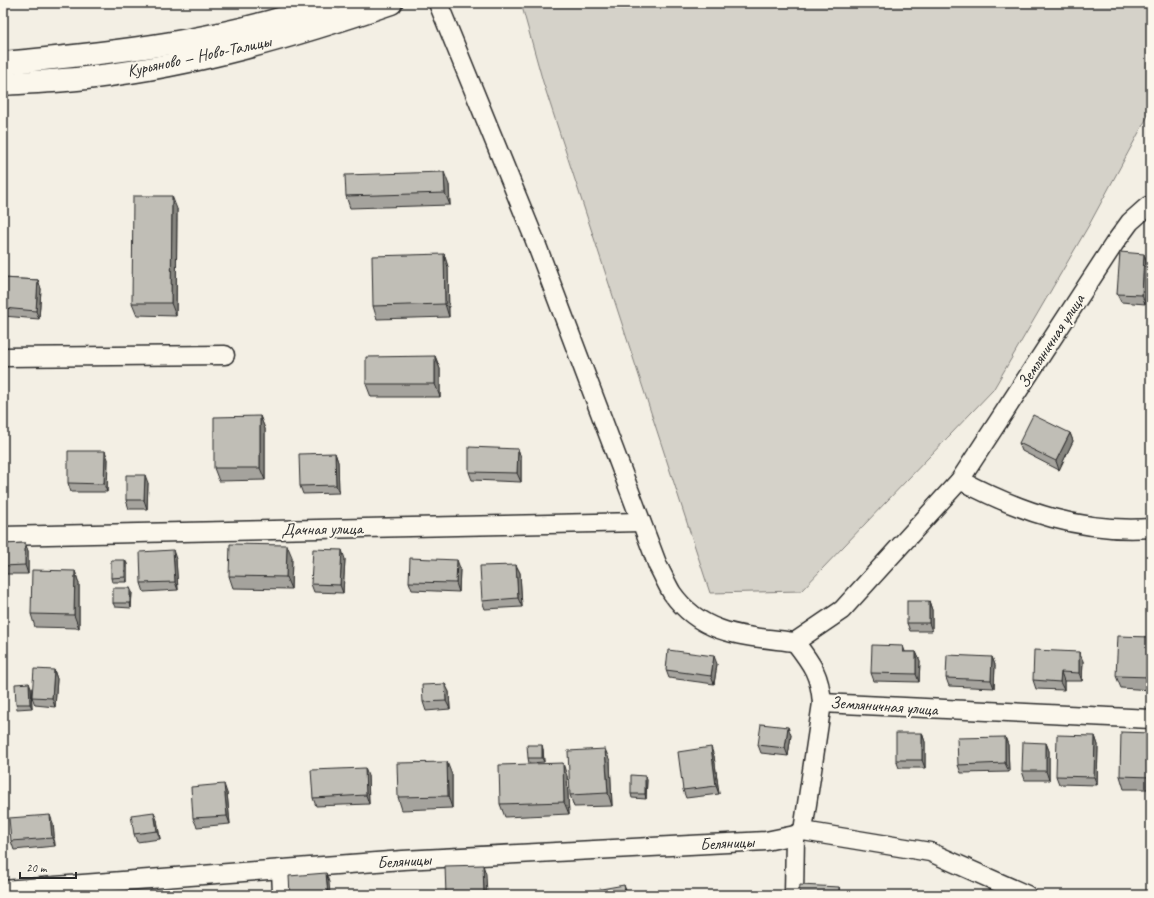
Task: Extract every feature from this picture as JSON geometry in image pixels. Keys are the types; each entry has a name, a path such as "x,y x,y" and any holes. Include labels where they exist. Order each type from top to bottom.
{"main road":[{"name":"Курьяново — Ново-Талицы","path":"3,63 93,55 151,47 254,25 329,3"},
{"name":"Курьяново — Ново-Талицы","path":"3,84 94,77 187,61 261,44 319,28 391,3"}],"street":[{"path":"438,3 534,238 658,566 672,593 689,611 706,624 728,633 748,637 795,642"},
{"name":"Земляничная улица","path":"1148,206 1130,222 1114,244 960,480 842,610 795,642 811,662 821,685 822,704 1151,719"},
{"path":"3,357 225,355"},
{"path":"960,480 990,496 1040,515 1064,522 1092,527 1130,529 1151,528"},
{"name":"Дачная улица","path":"3,536 641,522"},
{"path":"794,895 799,833 822,704"},
{"name":"Беляницы","path":"3,890 403,860 766,841 799,833 930,852 1027,895"},
{"path":"281,869 282,895"}],"shaded area":[{"path":"521,3 1151,3 1151,110 1089,225 993,390 801,591 710,593 543,82"}],"building":[{"path":"444,172 445,193 346,196 345,175"},
{"path":"133,196 172,196 171,303 132,303"},
{"path":"1120,252 1144,254 1142,295 1117,294"},
{"path":"444,254 445,304 373,306 372,256"},
{"path":"3,278 38,280 36,311 3,308"},
{"path":"435,356 435,384 366,384 366,357"},
{"path":"1033,415 1070,433 1056,461 1019,443"},
{"path":"260,416 260,468 214,468 214,417"},
{"path":"469,447 518,449 517,473 469,472"},
{"path":"68,451 105,451 104,484 68,483"},
{"path":"335,453 336,485 300,486 299,454"},
{"path":"126,475 145,475 144,500 126,500"},
{"path":"25,543 25,565 3,566 3,544"},
{"path":"230,544 287,545 286,577 229,576"},
{"path":"313,549 342,550 340,585 311,584"},
{"path":"173,550 175,582 141,583 140,552"},
{"path":"410,558 457,560 456,583 409,582"},
{"path":"111,560 125,560 125,577 111,578"},
{"path":"516,565 518,598 482,601 480,566"},
{"path":"32,570 75,571 74,615 31,614"},
{"path":"113,588 130,588 130,603 113,603"},
{"path":"907,601 929,601 929,623 907,623"},
{"path":"1118,636 1151,637 1151,677 1116,676"},
{"path":"872,645 903,646 903,652 916,652 916,674 871,673"},
{"path":"668,650 714,656 711,676 666,670"},
{"path":"1034,650 1079,652 1079,673 1061,672 1060,682 1033,680"},
{"path":"947,655 992,657 991,680 946,678"},
{"path":"34,669 54,670 52,698 32,697"},
{"path":"29,683 30,704 16,704 15,684"},
{"path":"445,684 446,701 423,702 422,685"},
{"path":"761,724 788,727 785,748 758,745"},
{"path":"1121,732 1151,733 1151,777 1120,776"},
{"path":"896,733 922,733 922,760 896,760"},
{"path":"1057,735 1095,736 1094,777 1056,776"},
{"path":"1005,737 1005,763 958,765 957,738"},
{"path":"1023,742 1046,743 1046,771 1022,771"},
{"path":"527,745 542,745 542,758 528,758"},
{"path":"711,747 716,786 683,790 678,752"},
{"path":"605,749 608,793 570,795 568,751"},
{"path":"447,762 448,796 398,797 397,763"},
{"path":"563,763 564,802 500,804 499,765"},
{"path":"365,768 366,795 313,798 311,770"},
{"path":"631,775 645,776 645,794 631,794"},
{"path":"224,784 227,816 193,818 191,787"},
{"path":"154,812 157,831 134,834 131,815"},
{"path":"50,815 52,838 11,841 9,818"},
{"path":"483,865 484,895 446,895 445,866"},
{"path":"326,873 328,895 290,895 289,876"},
{"path":"624,885 626,895 591,895 590,891"},
{"path":"800,885 839,887 839,895 799,895"},
{"path":"909,892 909,895 876,895 876,894"}]}
